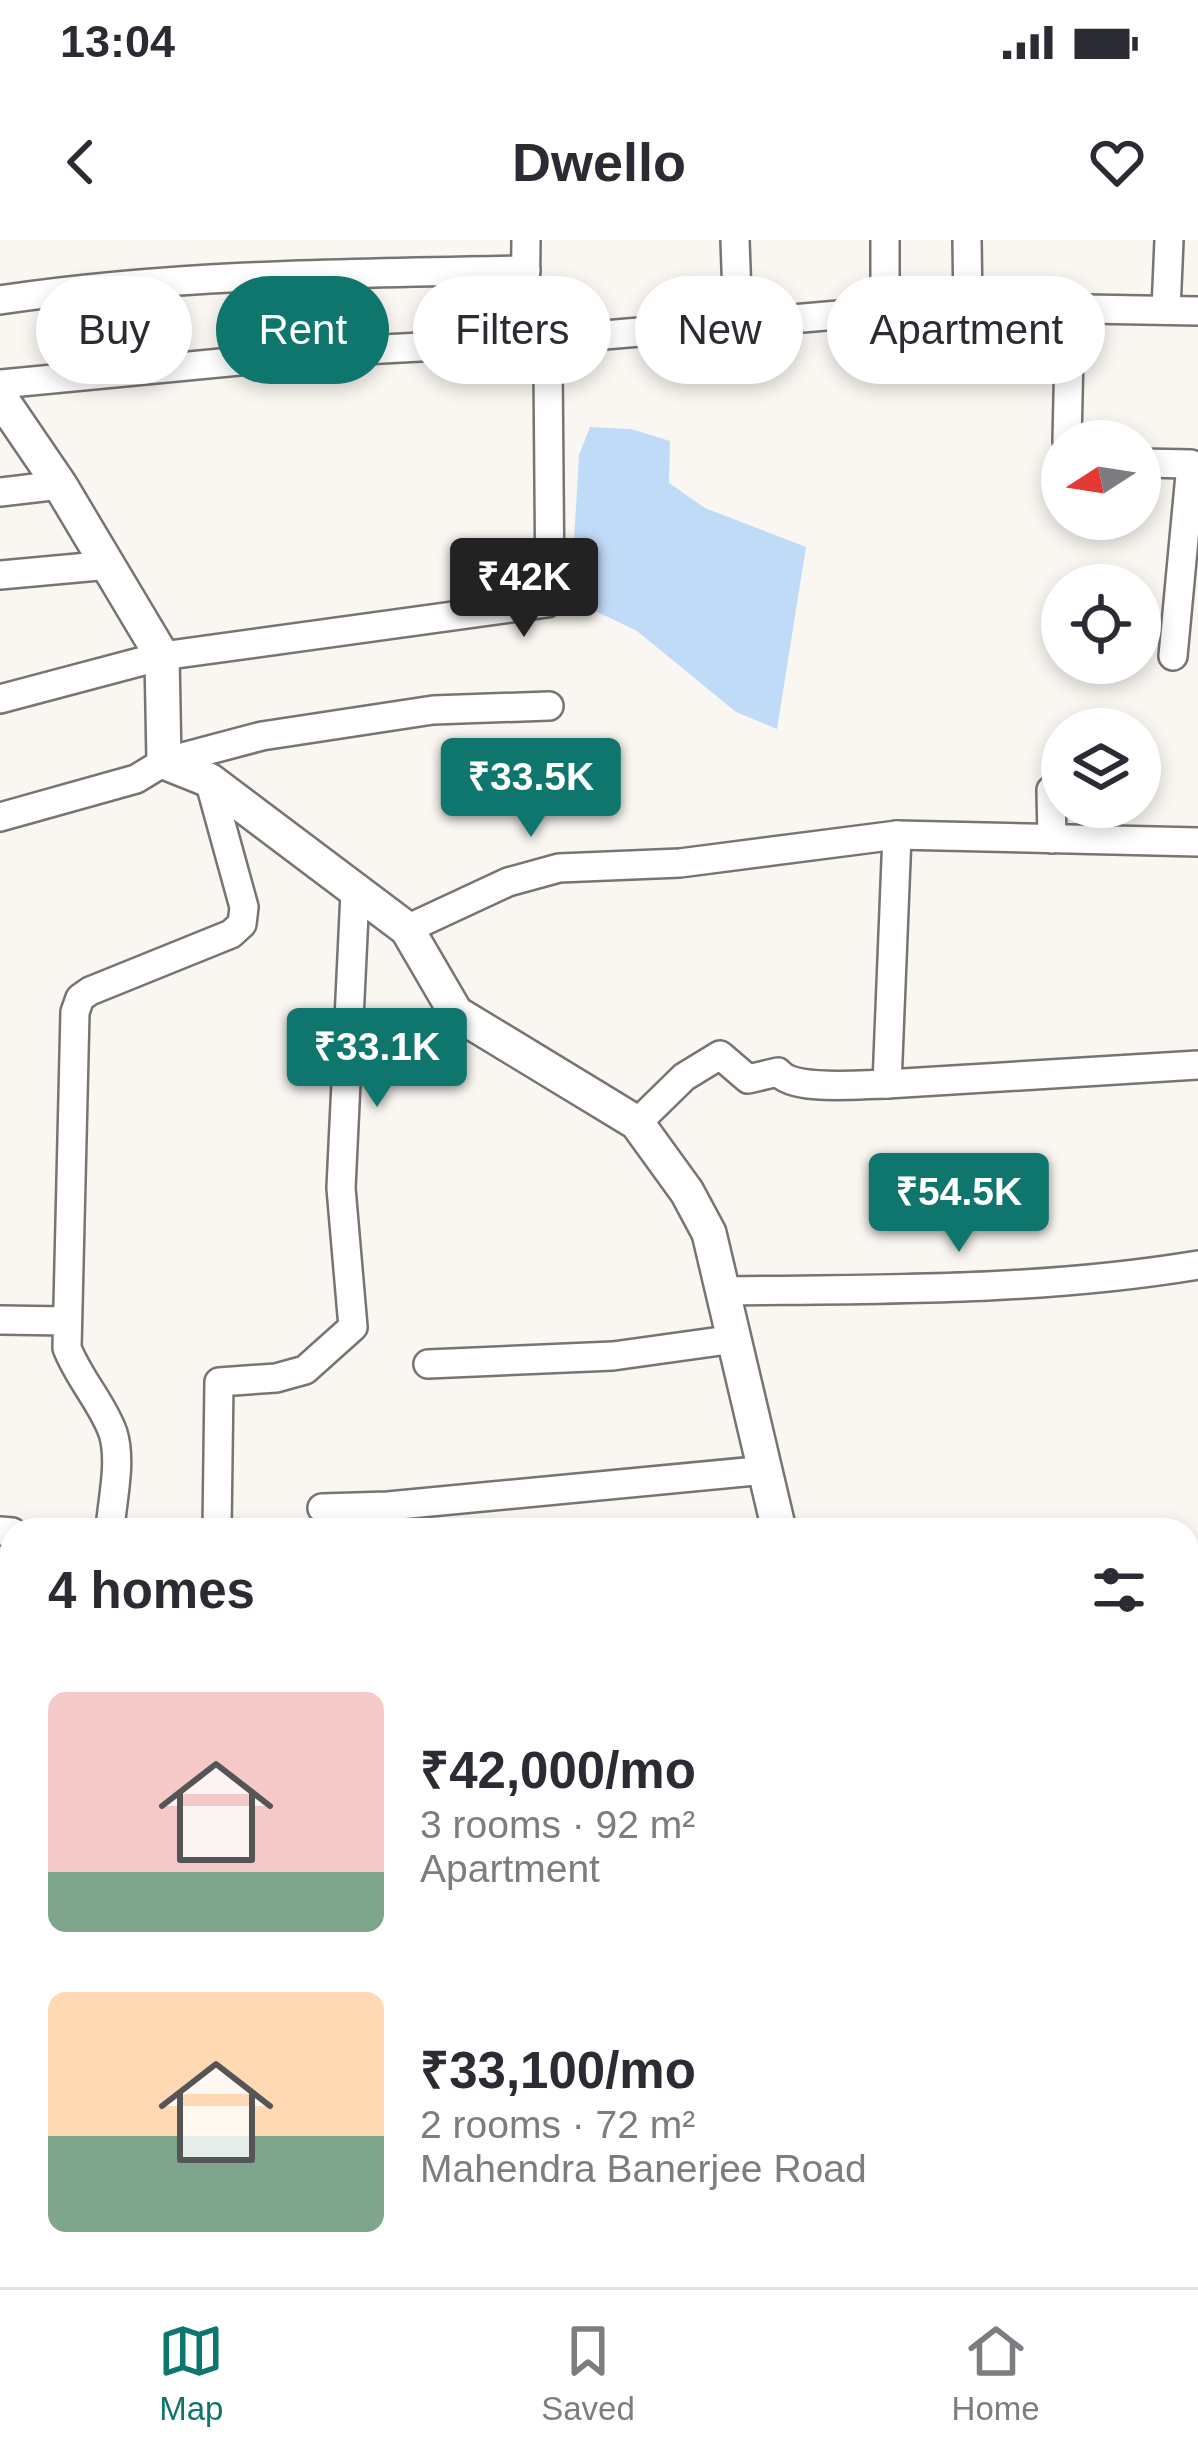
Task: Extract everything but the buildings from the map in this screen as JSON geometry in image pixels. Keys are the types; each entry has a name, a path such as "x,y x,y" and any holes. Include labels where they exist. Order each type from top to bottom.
{"street":[{"path":"526,240 526,276"},
{"path":"735,240 736,276"},
{"path":"884,276 885,240"},
{"path":"968,240 968,276"},
{"path":"1155,309 1169,240"},
{"path":"0,301 80,288 310,274 526,270"},
{"path":"1105,309 1198,311"},
{"path":"0,384 413,347"},
{"path":"0,699 162,656 547,603 548,384"},
{"path":"1067,420 1068,384"},
{"path":"0,397 60,485 162,656 164,762"},
{"path":"1161,463 1195,464 1173,656"},
{"path":"0,492 60,485"},
{"path":"0,575 110,565"},
{"path":"0,817 136,779 164,762 262,736 433,710 549,706"},
{"path":"164,762 209,780 407,929 456,1013 637,1123 687,1192 709,1233 776,1518"},
{"path":"111,1518 115,1439 67,1348 75,1012 80,998 90,991 230,934 242,924 244,907 209,780"},
{"path":"1052,828 1052,839"},
{"path":"407,929 538,871 680,863 897,835 1198,842"},
{"path":"887,1084 897,835"},
{"path":"217,1518 219,1382 276,1378 305,1370 353,1327 341,1189 356,893"},
{"path":"637,1123 684,1077 720,1055 748,1078 778,1072 799,1084 887,1084 1198,1065"},
{"path":"725,1291 1001,1285 1107,1279 1198,1265"},
{"path":"0,1320 67,1321"},
{"path":"428,1364 613,1356 735,1339"},
{"path":"322,1508 389,1518 766,1471"}],"water":[{"path":"590,427 631,429 670,441 669,483 705,508 806,547 777,729 736,712 637,631 587,607 579,593 574,541 579,455"}]}
